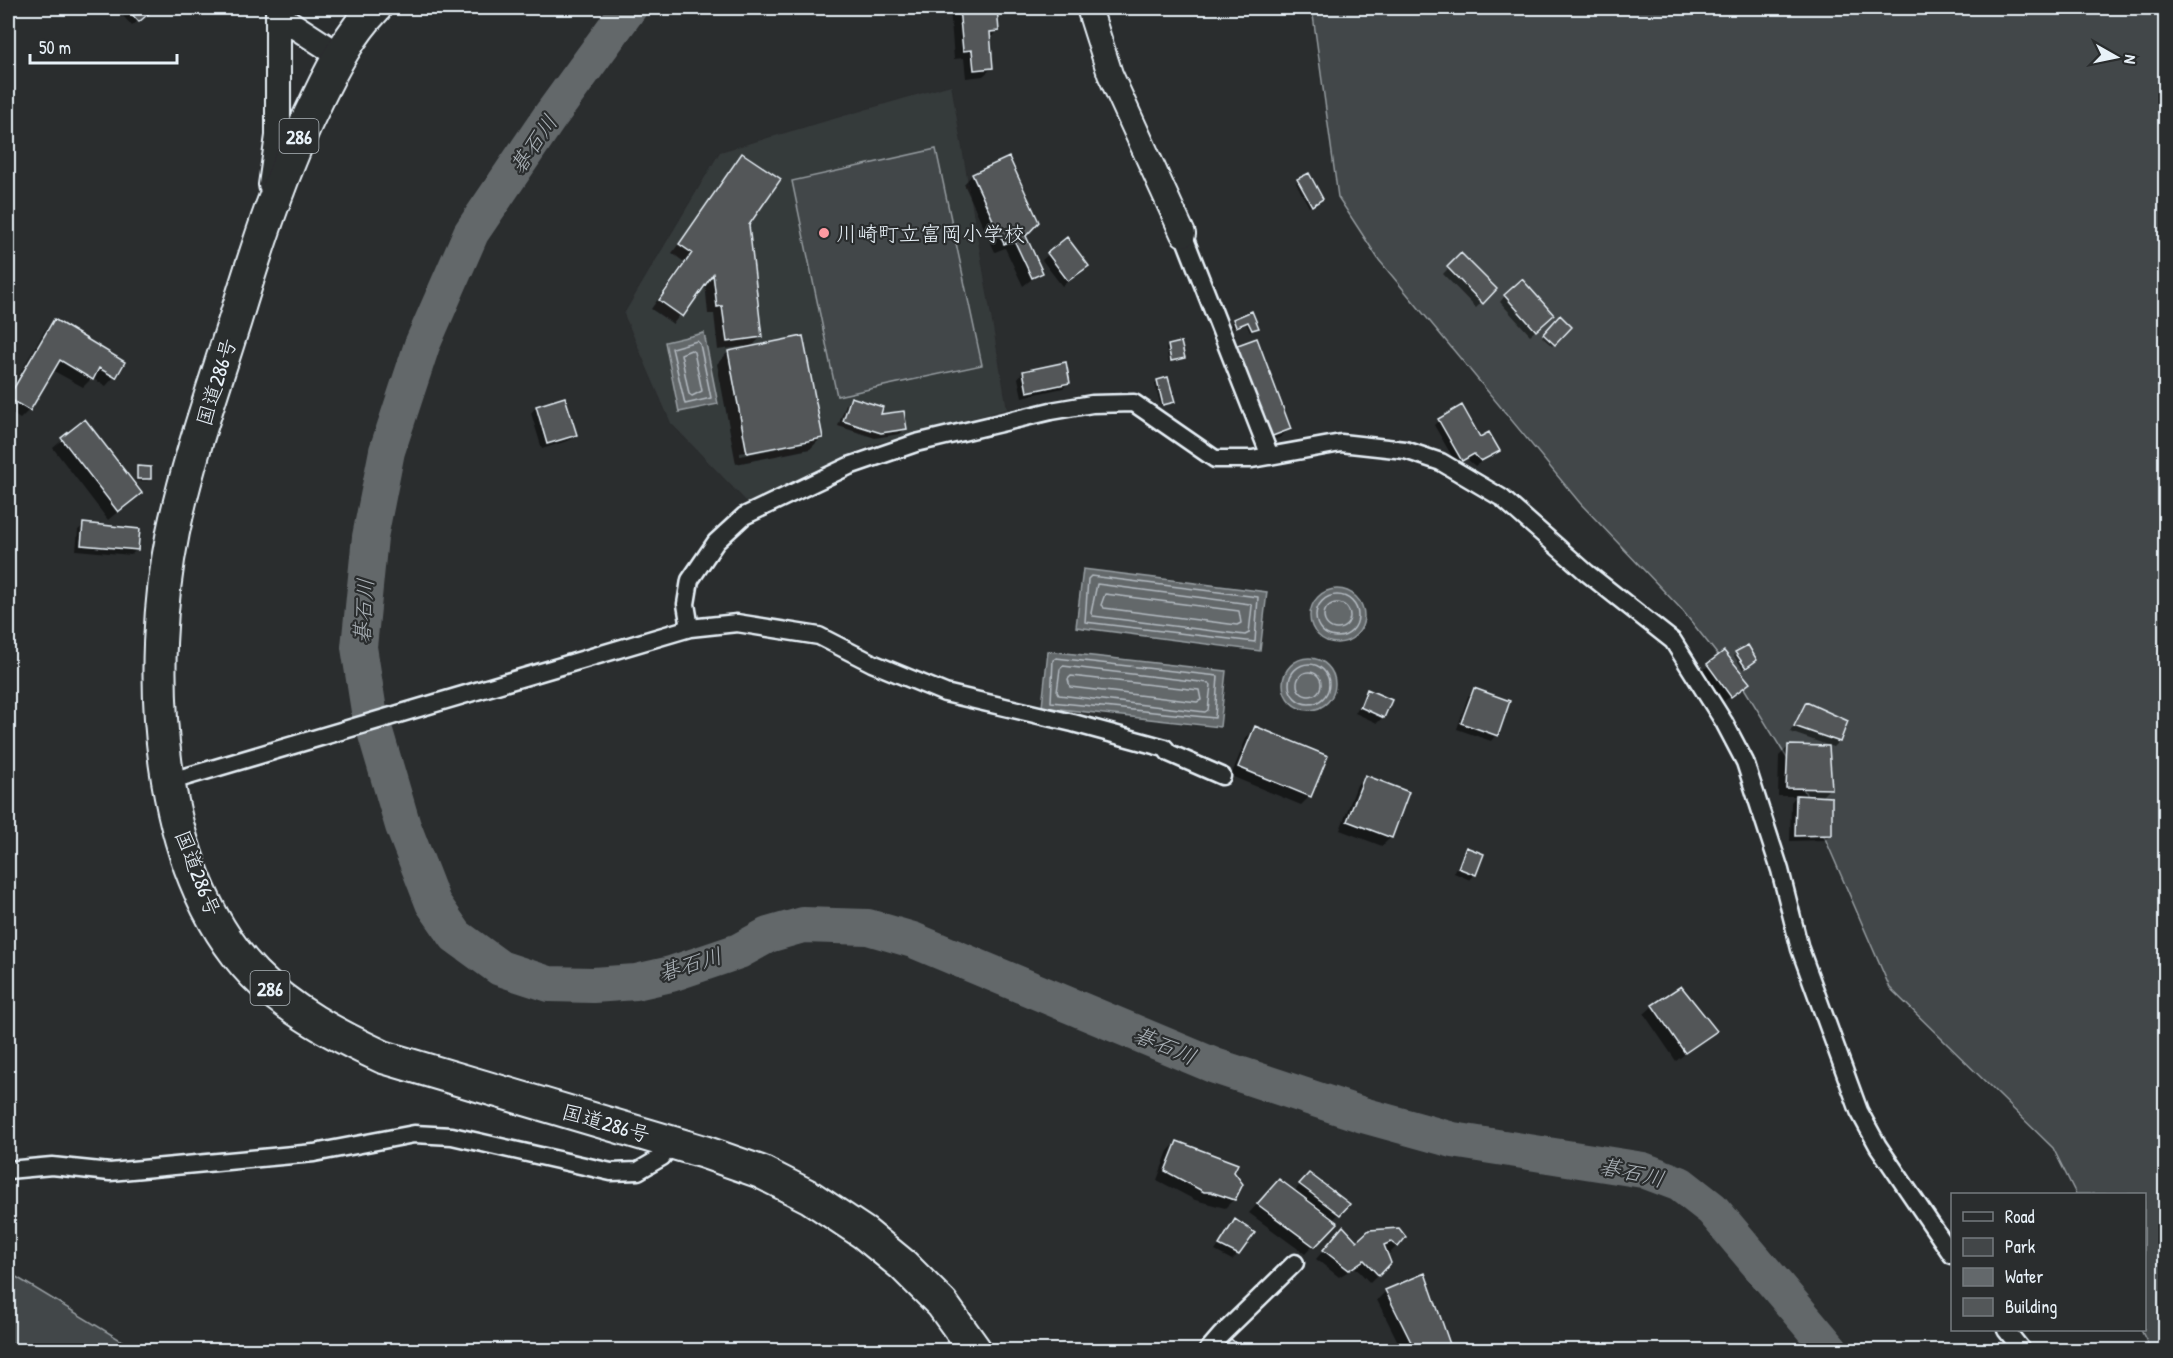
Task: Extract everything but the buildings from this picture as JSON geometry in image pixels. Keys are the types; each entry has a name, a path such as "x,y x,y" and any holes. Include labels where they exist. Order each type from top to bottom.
{"highway":[{"name":"国道286号","path":"375,8 339,55 292,151 266,220 196,446 173,531 161,606 159,667 162,732 168,782 179,828 199,886 223,934 253,973 296,1010 335,1034 382,1057 673,1142 761,1172 810,1197 864,1233 903,1265 942,1304 975,1350"}],"main road":[{"path":"1089,8 1110,74 1183,234"},
{"path":"279,12 339,55"},
{"path":"266,220 278,136 279,12"}],"street":[{"path":"1183,234 1270,456"},
{"path":"690,628 686,604 690,580 716,542 744,516 849,466 916,443 1051,411 1092,404 1134,403 1215,459 1270,456 1341,443 1405,450 1441,462 1502,498 1587,573 1673,641 1724,722 1745,762 1780,870 1800,949 1859,1111 1878,1146 1951,1252"},
{"path":"168,782 690,628 737,623 819,636 872,663 945,693 1073,723 1165,748 1168,753 1222,776"},
{"path":"8,1170 52,1166 110,1172 314,1153 414,1134 452,1136 611,1172 638,1171 662,1157 673,1142"},
{"path":"1208,1350 1295,1263"},
{"path":"2008,1331 2022,1350"}],"shaded area":[{"name":"川崎町立富岡小学校","path":"951,85 1007,409 871,445 749,504 671,423 624,314 720,152"}],"green space":[{"path":"1312,8 2165,8 2165,1350 2151,1350 2142,1331 2146,1331 2146,1193 2076,1193 2053,1148 1890,988 1798,776 1744,688 1682,610 1580,503 1379,260 1338,197"},
{"path":"936,149 982,365 837,396 792,181"},
{"path":"8,1272 137,1350 8,1350"}],"water":[{"path":"704,333 718,404 679,412 665,342"},
{"path":"1083,569 1267,592 1260,651 1076,627"},
{"path":"1337,589 1347,591 1356,597 1362,606 1364,616 1362,626 1356,635 1347,641 1337,643 1327,641 1318,635 1312,626 1310,616 1312,606 1318,597 1327,591"},
{"path":"1048,651 1226,671 1220,727 1042,707"},
{"path":"1304,658 1314,658 1323,662 1331,670 1335,684 1331,698 1323,706 1314,710 1304,710 1295,706 1287,698 1283,689 1283,679 1287,670 1295,662"}],"waterway":[{"name":"碁石川","path":"629,8 549,118 471,233 422,345 387,451 370,537 359,647 369,711 403,826 433,903 456,936 500,968 549,984 593,985 636,982 671,974 739,951 768,935 803,925 868,927 913,940 1215,1066 1363,1115 1453,1140 1643,1170 1680,1184 1712,1209 1831,1350"}],"place":[{"name":"川崎町立富岡小学校","path":"824,233"}]}
